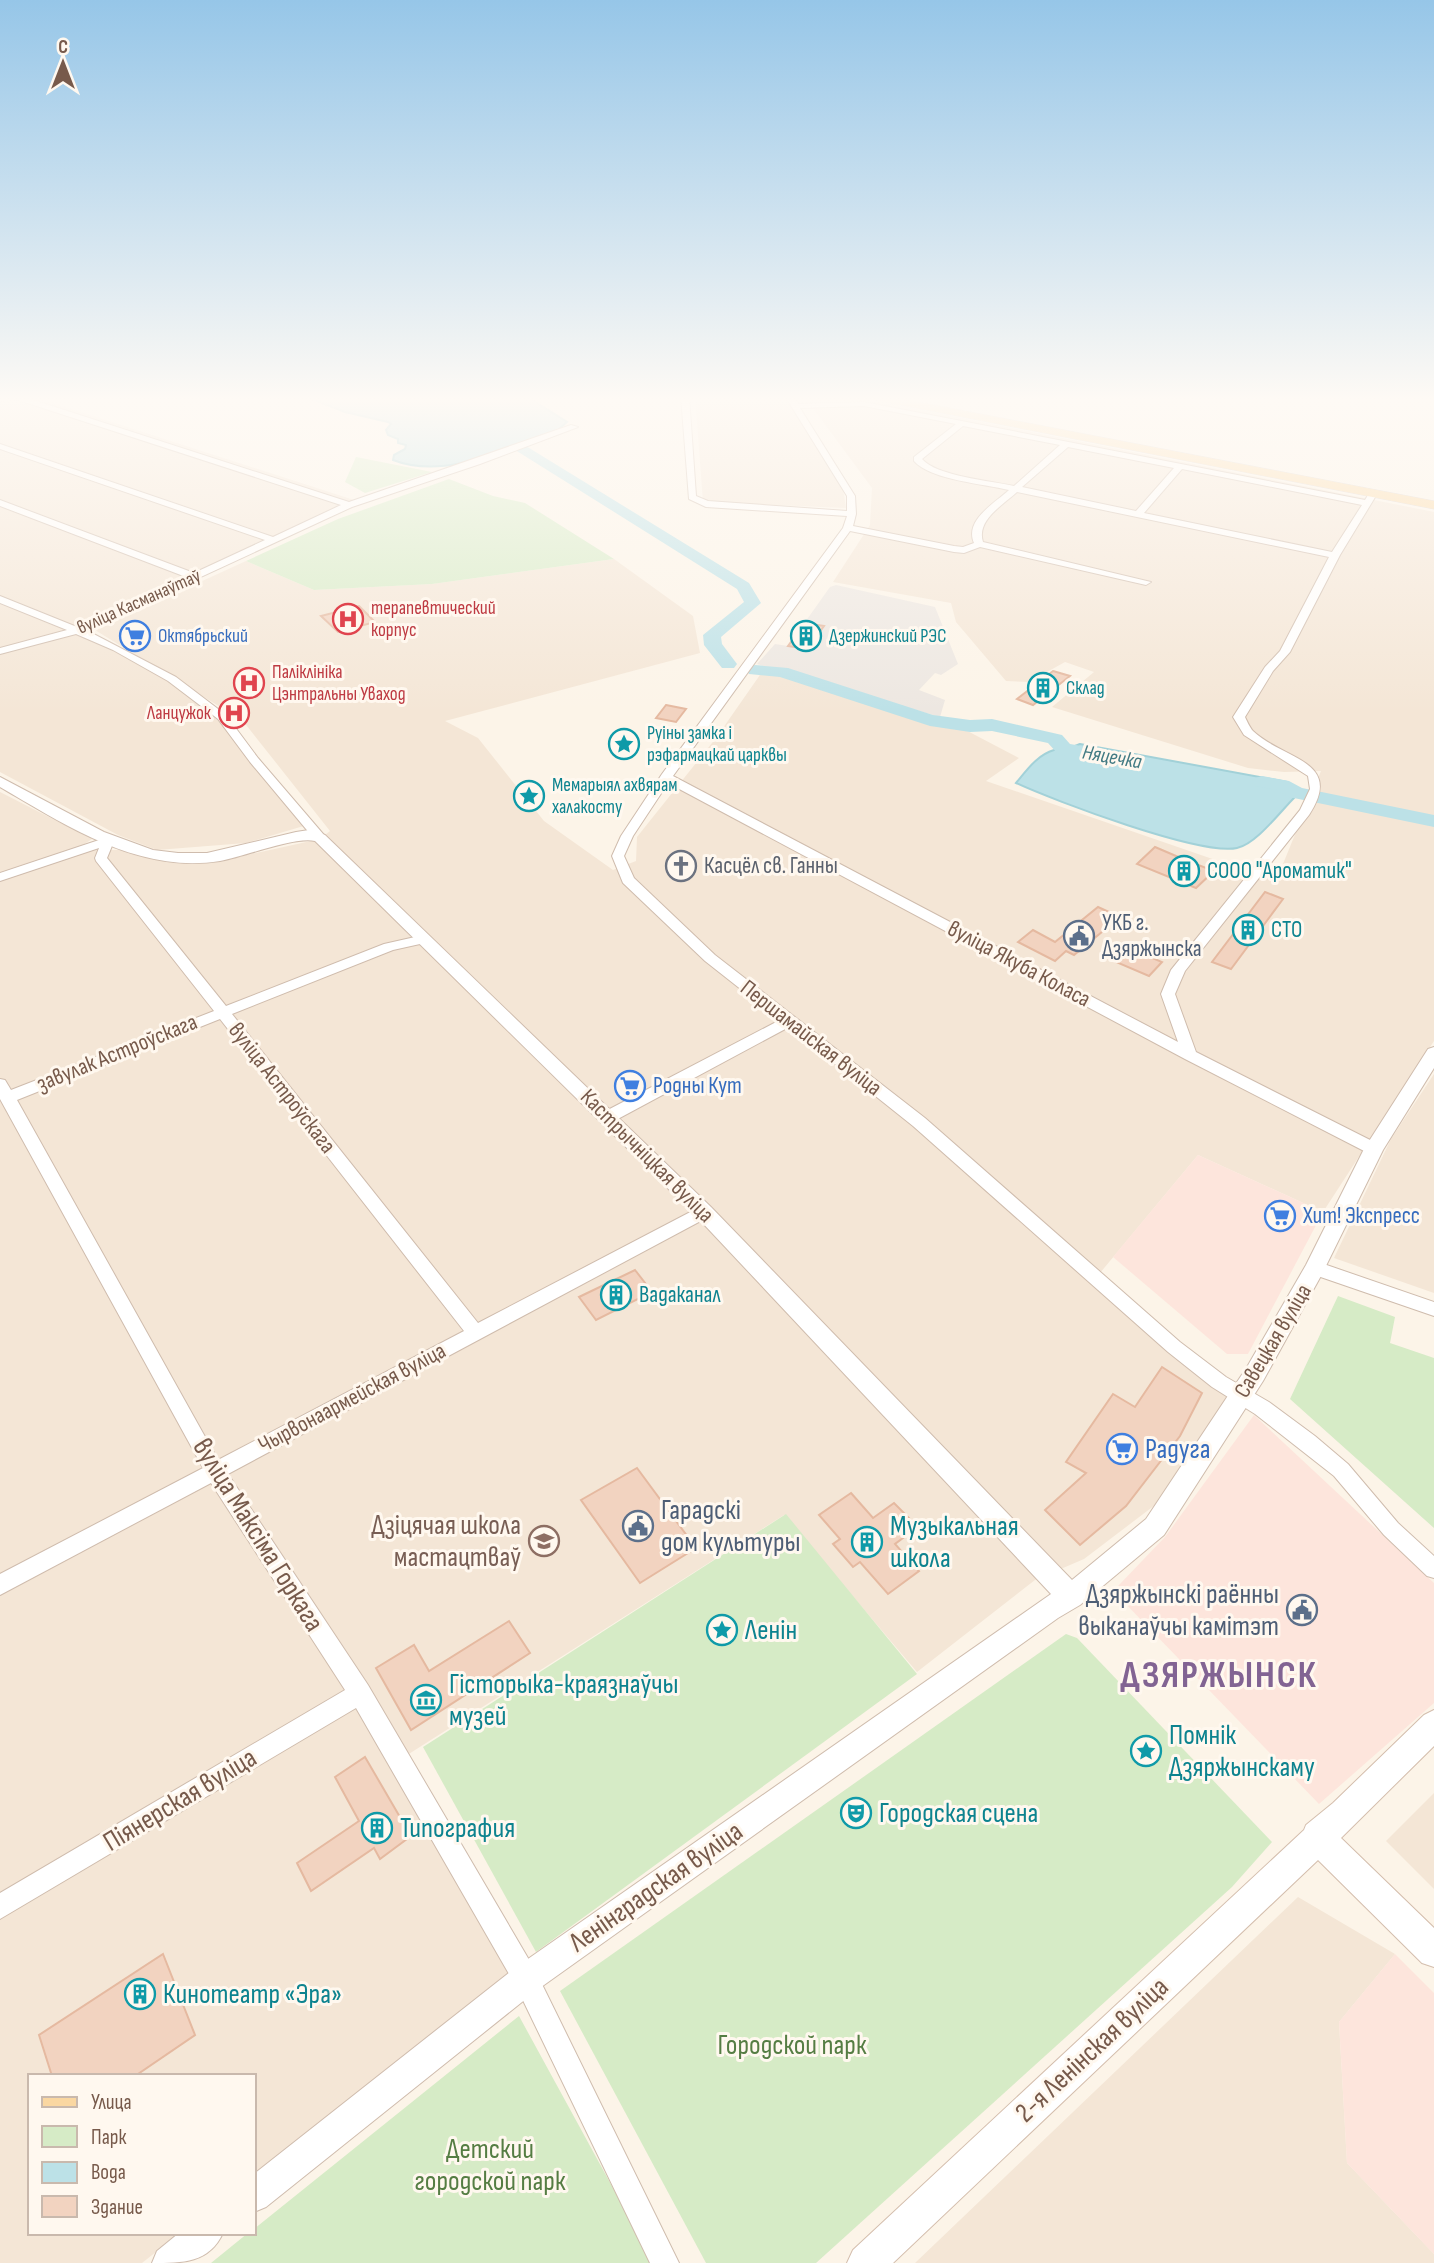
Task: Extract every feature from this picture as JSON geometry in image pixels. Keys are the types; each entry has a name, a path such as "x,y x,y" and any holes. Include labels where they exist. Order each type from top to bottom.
{"main road":[{"path":"1403,502 1434,505"},
{"name":"2-я Ленінская вуліца","path":"866,2263 1317,1836 1344,1814 1434,1725"},
{"path":"1317,1836 1434,1951"}],"street":[{"path":"0,502 195,577"},
{"path":"161,502 273,540"},
{"path":"339,502 349,505"},
{"name":"вуліца Касманаўтаў","path":"0,651 78,630 359,502"},
{"path":"701,502 706,505 852,514 851,502"},
{"path":"979,544 976,538 979,521 1001,502"},
{"path":"1086,502 1335,555"},
{"path":"1139,513 1149,502"},
{"path":"1190,1055 1168,993 1178,970 1305,812 1316,794 1317,783 1313,774 1248,733 1239,717 1269,669 1285,652 1335,555 1368,502"},
{"name":"Першамайская вуліца","path":"852,514 848,528 666,777 627,836 618,856 628,880 710,958 919,1122 1174,1347 1219,1382 1241,1394 1308,1441 1341,1471 1391,1529 1434,1569"},
{"path":"848,528 954,550 968,549 979,544 1146,582"},
{"name":"Кастрычніцкая вуліца","path":"0,599 78,630 158,670 222,717 320,838 704,1212 1071,1597"},
{"name":"вуліца Якуба Коласа","path":"666,777 1190,1055 1374,1149"},
{"path":"0,781 108,841 152,855 184,859 228,855 296,837 309,835 320,838"},
{"path":"0,877 108,841"},
{"name":"вуліца Астроўскага","path":"108,841 101,858 475,1332"},
{"name":"завулак Астроўскага","path":"4,1091 389,947 424,939"},
{"path":"608,1117 789,1021"},
{"name":"Савецкая вуліца","path":"1071,1597 1155,1527 1241,1394 1315,1268 1374,1149 1434,1053"},
{"name":"вуліца Максіма Горкага","path":"4,1091 214,1471 360,1693 526,1979 665,2263"},
{"name":"Чырвонаармейская вуліца","path":"0,1585 704,1212"},
{"path":"1315,1268 1434,1309"},
{"name":"Ленінградская вуліца","path":"256,2193 526,1979 1049,1609 1071,1597"},
{"name":"Піянерская вуліца","path":"0,1907 360,1693"},
{"path":"169,2263 204,2235"}],"shaded area":[{"path":"0,502 350,502 71,629 149,667 211,710 307,825 246,843 157,850 118,835 0,772"},
{"path":"703,502 845,502 846,508"},
{"path":"871,502 1382,502 1434,512 1434,1041 1323,1212 1198,1155 1095,1279 1229,1399 1155,1505 1084,1559 1035,1580 917,1672 784,1515 390,1766 513,1975 256,2174 256,2074 28,2074 28,2235 177,2235 142,2263 0,2263 0,880 92,850 122,850 173,858 224,860 320,839 330,831 243,721 95,630 246,561 314,590 432,584 614,559 693,616 700,653 445,721 478,738 544,821 613,870 636,861 637,837 716,738 762,672 956,725 1019,758 986,781 1276,881 1321,771 1284,772 1248,768 1052,707 1094,672 1065,662 1029,682 1006,681 956,622 951,603 833,582 870,525"},
{"path":"836,585 935,607 958,664 941,675 935,673 919,690 945,700 940,717 757,664 775,644 788,646 830,587"},
{"path":"0,792 92,839 77,849 0,874"},
{"path":"1434,1074 1434,1293 1334,1258 1391,1139"},
{"path":"1198,1155 1323,1212 1248,1354 1227,1354 1113,1257"},
{"path":"1254,1415 1434,1583 1434,1703 1319,1804 1120,1598 1118,1586 1165,1537"},
{"path":"1434,1793 1434,1889 1386,1841"},
{"path":"1298,1897 1395,1954 1339,2022 1347,2163 1434,2254 1434,2263 915,2263"},
{"path":"1395,1954 1434,1993 1434,2254 1347,2163 1339,2022"}],"green space":[{"path":"386,502 519,502 614,559 432,584 314,590 246,561 338,519"},
{"path":"1338,1296 1395,1317 1390,1343 1434,1358 1434,1528 1290,1399"},
{"path":"786,1514 917,1674 536,1952 423,1747"},
{"name":"Городской парк","path":"1066,1634 1077,1638 1272,1842 1232,1887 816,2263 706,2263 560,1991"},
{"name":"Детский городской парк","path":"519,2016 654,2263 211,2263 246,2235 256,2235 256,2227"}],"water":[{"path":"1080,744 1287,782 1297,795 1253,840 1237,848 1219,848 1162,836 1062,802 1016,783 1042,755"}],"building":[{"name":"терапевтический корпус","path":"359,606 375,622 338,632 321,616"},
{"name":"Дзержинский РЭС","path":"805,623 824,626 807,649 788,646"},
{"name":"Склад","path":"1053,671 1070,676 1033,705 1017,699"},
{"path":"666,705 686,709 676,722 656,718"},
{"name":"СООО \"Ароматик\"","path":"1155,847 1214,871 1196,888 1137,864"},
{"name":"СТО","path":"1265,892 1283,899 1231,969 1212,962"},
{"name":"УКБ г. Дзяржынска","path":"1098,907 1120,917 1074,955 1066,951 1055,961 1018,942 1033,930 1055,942"},
{"path":"1129,948 1162,962 1149,976 1116,962"},
{"name":"Вадаканал","path":"635,1270 652,1292 596,1320 579,1297"},
{"name":"Радуга","path":"1162,1367 1202,1393 1180,1436 1126,1506 1080,1545 1045,1510 1086,1473 1066,1462 1113,1394 1135,1407"},
{"path":"637,1468 696,1548 640,1583 581,1500"},
{"name":"Музыкальная школа","path":"851,1493 873,1518 894,1503 918,1527 895,1544 919,1571 888,1594 860,1562 853,1567 833,1544 840,1539 819,1515"},
{"name":"Гісторыка-краязнаўчы музей","path":"509,1621 530,1653 411,1730 376,1668 414,1645 429,1671"},
{"name":"Типография","path":"365,1757 411,1836 380,1859 374,1848 311,1891 297,1863 359,1821 335,1777"},
{"name":"Кинотеатр «Эра»","path":"163,1954 195,2035 138,2074 51,2074 39,2035"}],"waterway":[{"name":"Няцечка","path":"608,502 743,586 753,603 712,635 713,645 728,664"},
{"name":"Няцечка","path":"755,670 782,672 930,720 970,726 992,725 1055,739 1064,749 1103,755"},
{"name":"Няцечка","path":"1262,782 1282,785 1296,793 1434,821"}],"place":[{"name":"терапевтический корпус","path":"348,619"},
{"name":"Октябрьский","path":"135,636"},
{"name":"Дзержинский РЭС","path":"806,636"},
{"name":"Паліклініка Цэнтральны Уваход","path":"249,683"},
{"name":"Склад","path":"1043,688"},
{"name":"Ланцужок","path":"234,713"},
{"name":"Руіны замка і рэфармацкай царквы","path":"624,744"},
{"name":"Мемарыял ахвярам халакосту","path":"529,796"},
{"name":"Касцёл св. Ганны","path":"681,866"},
{"name":"СООО \"Ароматик\"","path":"1184,871"},
{"name":"СТО","path":"1248,930"},
{"name":"УКБ г. Дзяржынска","path":"1079,936"},
{"name":"Родны Кут","path":"630,1086"},
{"name":"Хит! Экспресс","path":"1280,1216"},
{"name":"Вадаканал","path":"616,1295"},
{"name":"Радуга","path":"1122,1449"},
{"name":"Гарадскі дом культуры","path":"638,1526"},
{"name":"Дзіцячая школа мастацтваў","path":"544,1541"},
{"name":"Музыкальная школа","path":"867,1542"},
{"name":"Дзяржынскі раённы выканаўчы камітэт","path":"1302,1610"},
{"name":"Ленін","path":"722,1630"},
{"name":"Гісторыка-краязнаўчы музей","path":"426,1700"},
{"name":"Помнік Дзяржынскаму","path":"1146,1751"},
{"name":"Городская сцена","path":"856,1813"},
{"name":"Типография","path":"377,1828"},
{"name":"Кинотеатр «Эра»","path":"140,1994"}],"district":[{"name":"ДЗЯРЖЫНСК","path":"1219,1676"}]}
